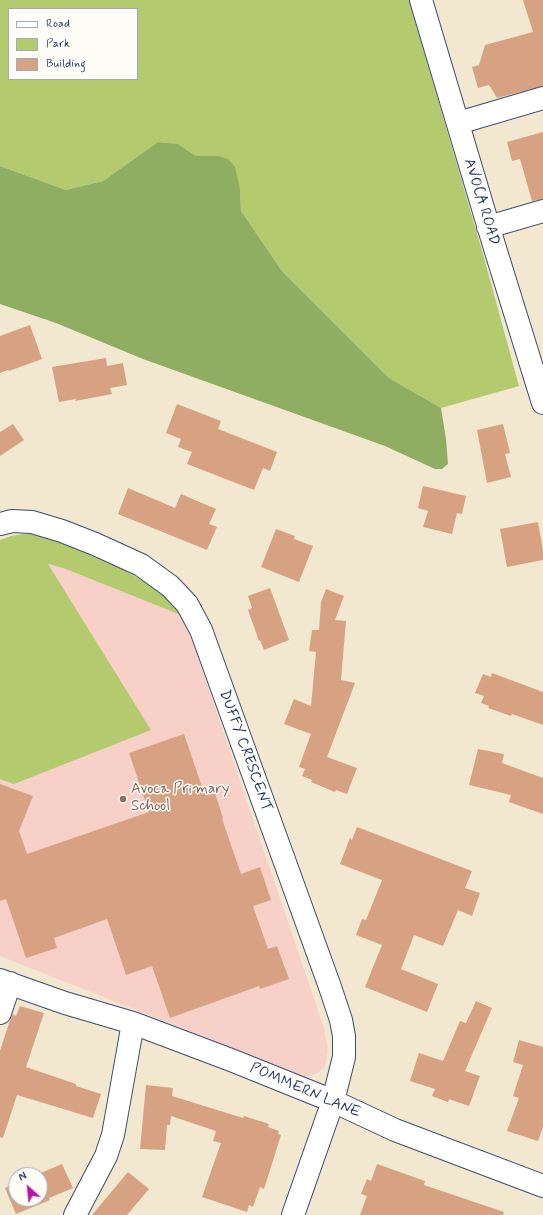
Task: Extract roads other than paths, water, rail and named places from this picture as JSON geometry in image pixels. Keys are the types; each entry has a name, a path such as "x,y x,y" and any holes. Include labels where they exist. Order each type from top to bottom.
{"street":[{"name":"AVOCA ROAD","path":"421,0 488,227 543,403"},
{"path":"458,123 543,98"},
{"path":"488,227 543,211"},
{"name":"DUFFY CRESCENT","path":"0,524 12,521 32,522 62,531 95,544 141,565 170,586 187,604 201,630 328,980 341,1020 344,1036 344,1057 333,1101 293,1215"},
{"path":"0,1013 5,982"},
{"name":"POMMERN LANE","path":"5,982 65,1003 133,1023 231,1060 333,1101 395,1130 543,1186"},
{"path":"75,1215 106,1156 113,1134 133,1023"}],"place":[{"name":"Avoca Primary School","path":"123,799"}]}
